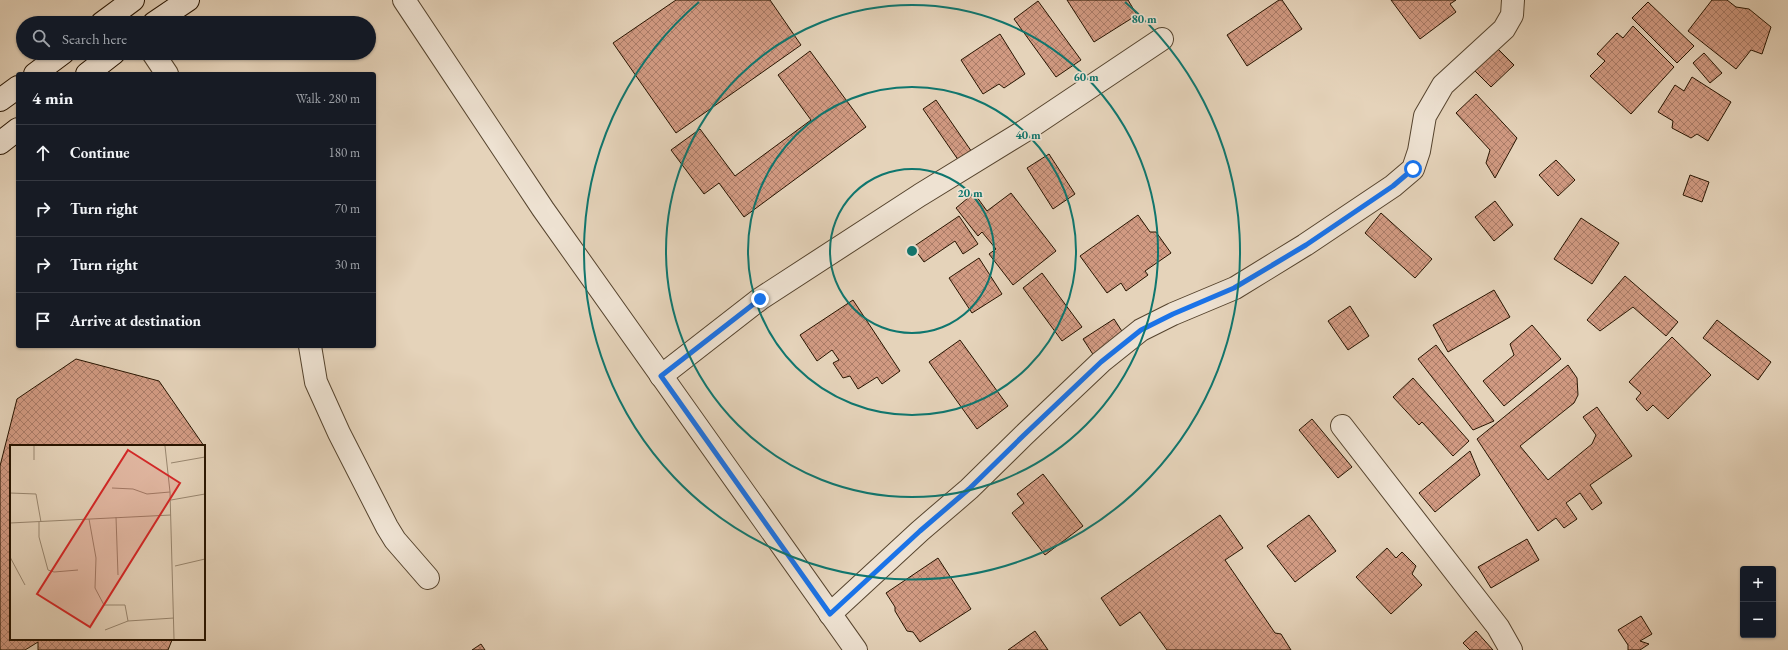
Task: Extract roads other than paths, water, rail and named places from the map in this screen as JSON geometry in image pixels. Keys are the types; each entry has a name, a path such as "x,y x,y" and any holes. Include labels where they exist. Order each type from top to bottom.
{"street":[{"path":"111,16 132,0"},
{"path":"164,16 188,0"},
{"path":"404,0 542,209 856,650"},
{"path":"830,614 920,531 969,489 1101,362 1141,330 1241,284 1306,245 1393,186 1413,169 1419,151 1426,116 1443,85 1504,29 1512,15 1513,0"},
{"path":"661,376 760,299 913,199 1026,130 1162,39"},
{"path":"38,72 54,60"},
{"path":"90,72 105,60"},
{"path":"158,60 166,72"},
{"path":"0,100 16,88"},
{"path":"0,143 16,131"},
{"path":"310,348 316,382 339,433 387,527 395,540 428,578"},
{"path":"1342,426 1498,627 1511,650"}]}
